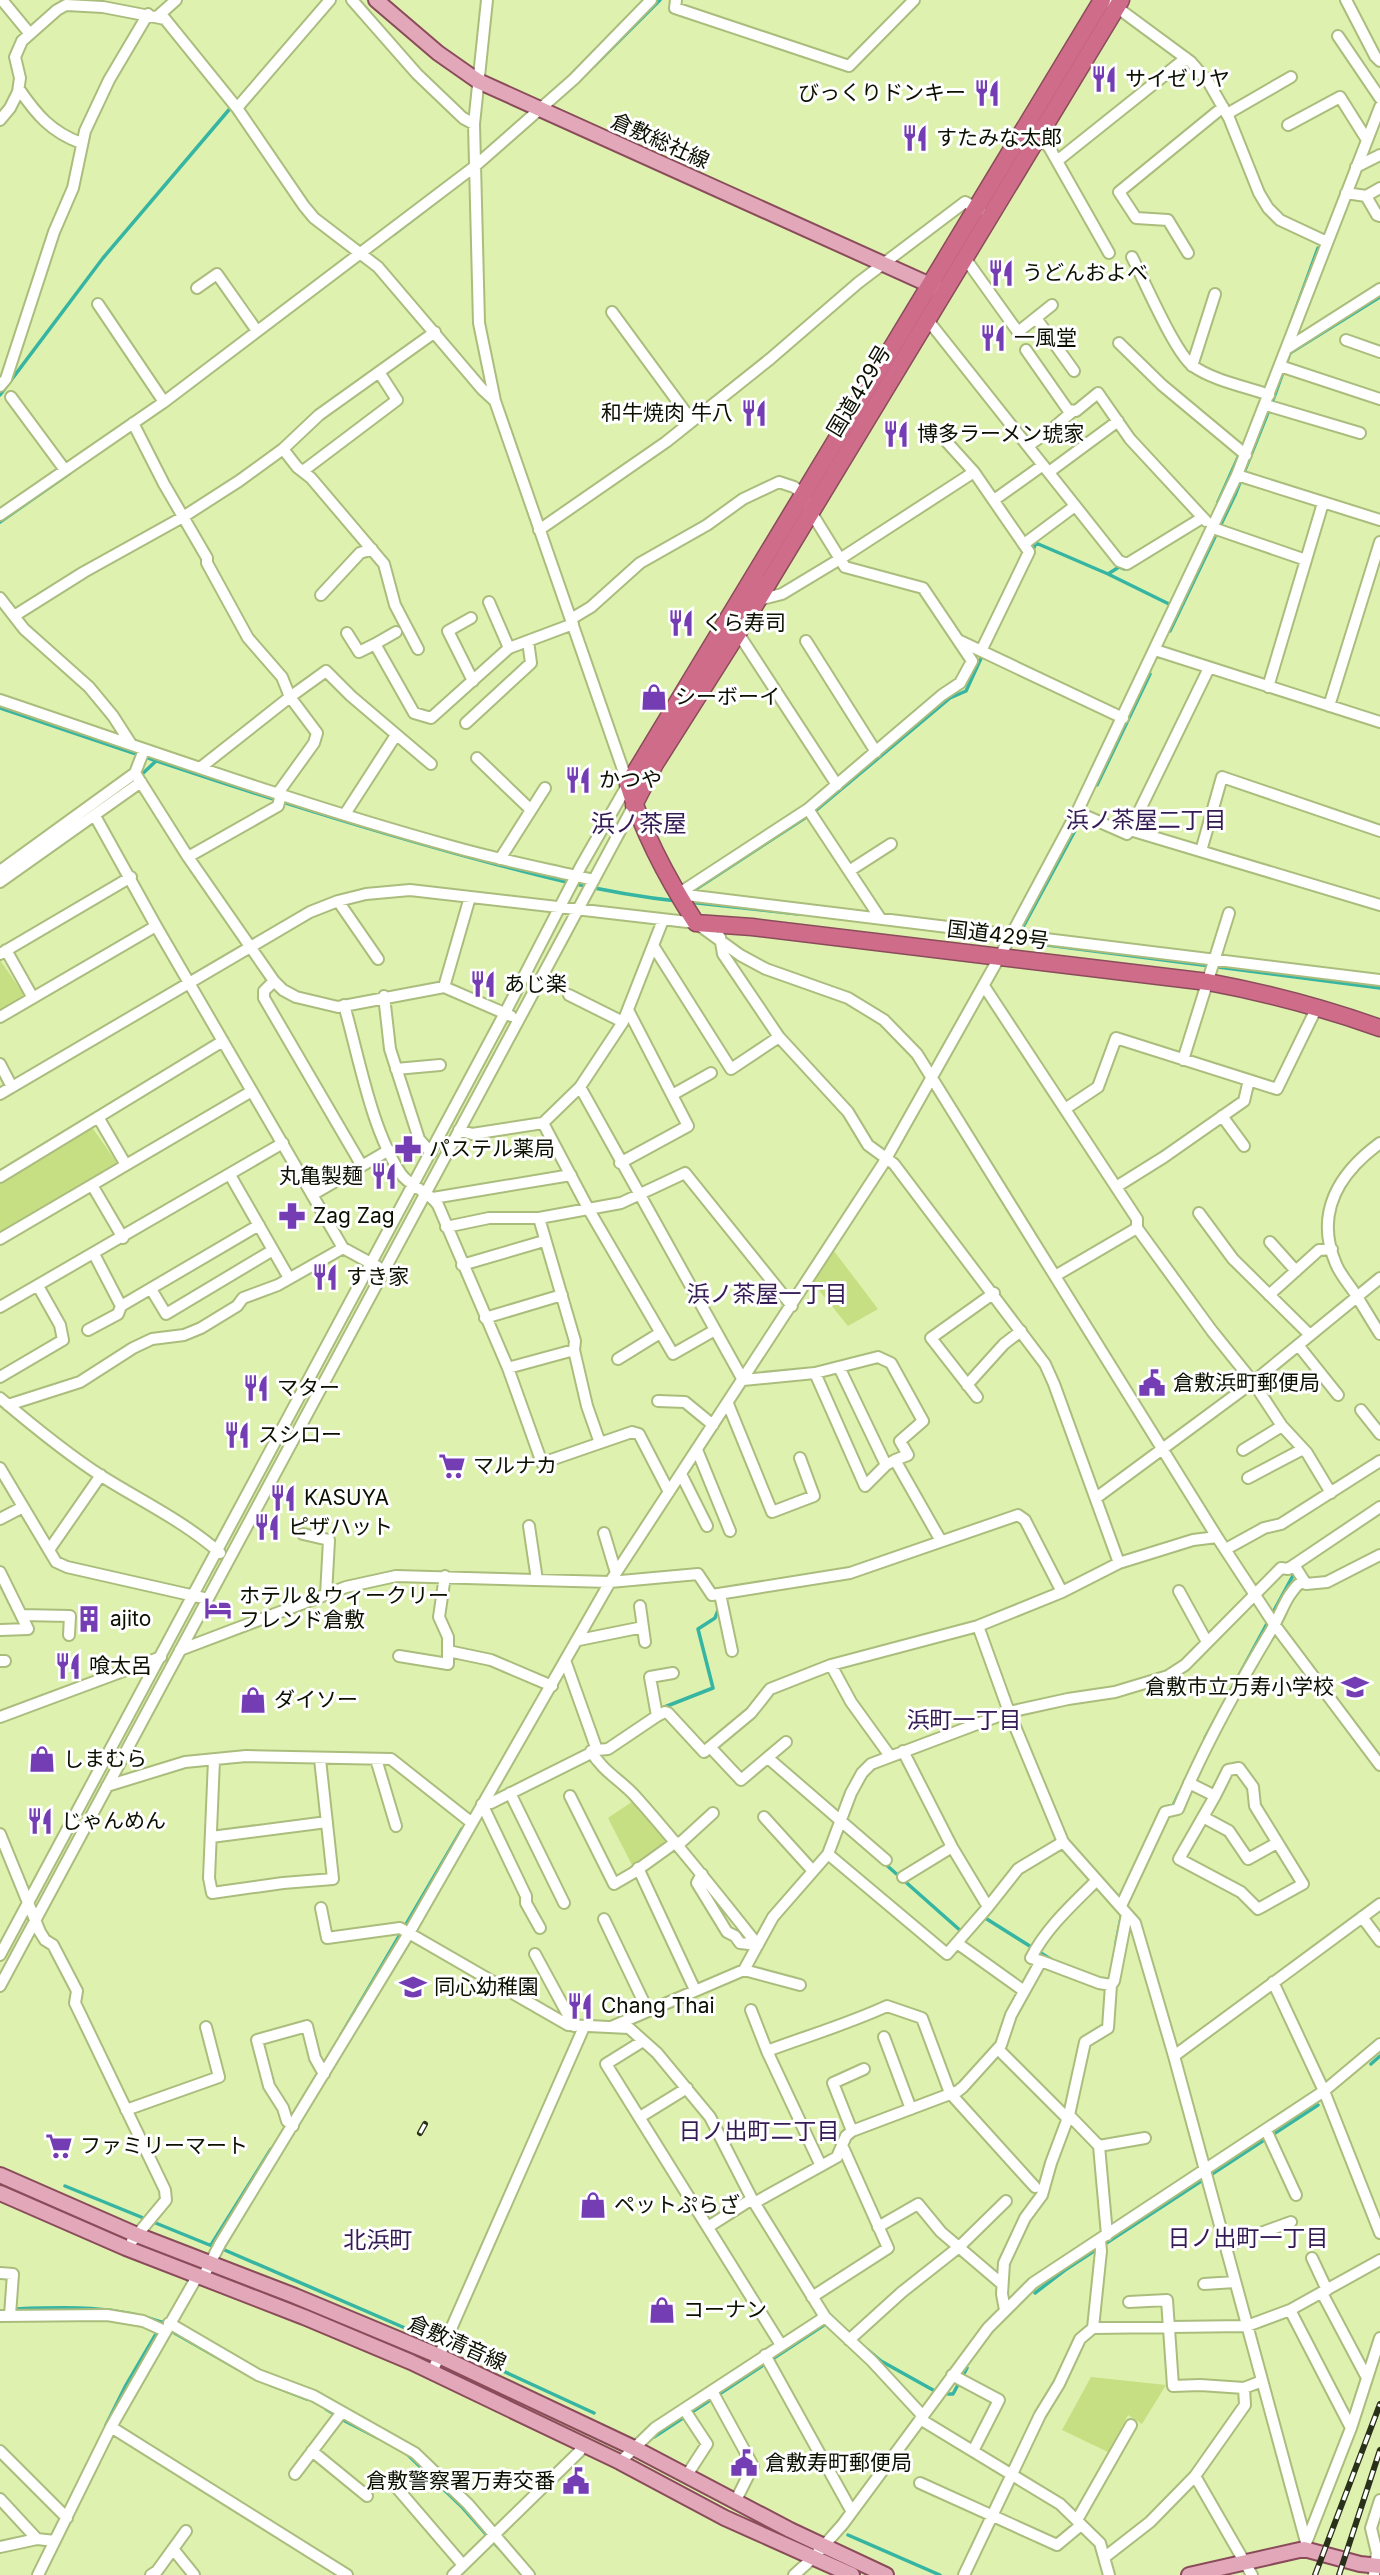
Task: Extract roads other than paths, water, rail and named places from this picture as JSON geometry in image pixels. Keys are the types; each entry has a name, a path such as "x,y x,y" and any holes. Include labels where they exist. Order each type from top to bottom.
{"highway":[{"name":"国道429号","path":"634,805 655,764 738,633 927,319 937,288 965,258 984,212 1038,138 1112,1"},
{"name":"国道429号","path":"628,784 803,494 937,288 1112,1"},
{"path":"628,784 642,825 696,923"},
{"name":"国道429号","path":"696,923 723,933 1007,943 1213,970 1264,993 1380,1028"}],"main road":[{"name":"倉敷総社線","path":"376,0 394,17 478,81 537,110 937,288"},
{"name":"倉敷清音線","path":"0,2175 144,2226 209,2263 620,2462 725,2518 886,2575"},
{"name":"倉敷清音線","path":"0,2193 127,2248 209,2263 439,2356 634,2448 736,2500 852,2575"},
{"path":"1189,2575 1249,2568 1305,2545 1377,2569"}],"street":[{"path":"2,0 30,34"},
{"path":"0,386 6,379 54,232 73,188 81,144 109,80 153,15 176,0"},
{"path":"237,108 330,0"},
{"path":"352,0 417,74 463,118 474,124"},
{"path":"0,1955 628,784 495,401 479,323 474,124 487,0"},
{"path":"0,515 164,402 359,253 475,170 537,110 574,79 651,0"},
{"path":"676,0 675,8 849,66 914,0"},
{"path":"1346,0 1380,61"},
{"path":"1112,1 1186,58 1209,83 1225,111 1259,193 1268,208 1280,220 1327,242"},
{"path":"0,120 10,108 19,89 20,78 15,58 22,41 66,5 101,3 165,19 237,108 314,218 378,267 495,401"},
{"path":"1338,36 1380,98"},
{"path":"1057,161 1186,58"},
{"path":"1188,253 1168,220 1136,218 1119,192 1225,111 1291,77"},
{"path":"19,89 38,117 67,138 81,144"},
{"path":"1287,125 1340,97 1367,140"},
{"path":"42,2572 48,2540 163,2328 209,2263 405,1931 472,1824 613,1578 887,1158 984,986 1077,812 1241,476 1246,455 1283,367 1286,349 1380,107"},
{"path":"1038,138 1049,147 1109,253"},
{"path":"1356,167 1380,155"},
{"path":"1346,193 1366,196 1380,188"},
{"path":"1366,196 1380,216"},
{"path":"539,530 666,442 884,263 965,202 984,212"},
{"path":"1132,257 1177,345 1192,366 1267,400 1360,433"},
{"path":"965,258 1018,332 1052,305"},
{"path":"197,288 217,274 257,331"},
{"path":"1286,349 1380,289"},
{"path":"1192,366 1214,294"},
{"path":"98,304 164,402"},
{"path":"612,312 692,421"},
{"path":"1036,318 1074,371"},
{"path":"927,319 1119,561 1127,564 1202,518"},
{"path":"14,616 95,566 183,517 283,449 319,415 435,332"},
{"path":"1346,340 1380,352"},
{"path":"1119,342 1162,385 1246,455"},
{"path":"1026,350 1068,410 1073,411"},
{"path":"1283,367 1380,399"},
{"path":"303,471 397,400 379,372"},
{"path":"1029,445 1098,393 1130,439 1202,518 1216,528 1306,561"},
{"path":"11,397 65,470"},
{"path":"994,500 1118,421"},
{"path":"132,423 208,558 207,563 248,638 282,677 290,698 317,733 314,743 279,797 188,857"},
{"path":"945,439 974,472 1029,552 983,652"},
{"path":"283,449 312,478 384,564 395,605 418,649"},
{"path":"758,600 782,594 974,472"},
{"path":"1241,476 1380,520"},
{"path":"375,644 414,713 431,718 509,648 572,622 640,563 707,525 743,499 779,482 794,487 803,494 845,567 923,588 972,661 960,683 942,695 837,785 810,812 681,899"},
{"path":"1268,687 1323,503"},
{"path":"1024,544 1075,506"},
{"path":"1329,706 1380,542"},
{"path":"321,594 360,553 372,549"},
{"path":"0,598 24,629 89,687 113,716 131,744 142,754 200,768 279,797 591,885"},
{"path":"489,602 509,648"},
{"path":"471,618 448,631 474,681"},
{"path":"347,633 359,652 396,632"},
{"path":"738,633 837,785"},
{"path":"957,640 1123,718"},
{"path":"466,723 531,663 528,641"},
{"path":"806,641 876,752"},
{"path":"1155,650 1380,722"},
{"path":"1077,812 1127,834 1209,668"},
{"path":"200,768 326,671 351,696 432,764"},
{"path":"0,699 131,744"},
{"path":"345,814 396,735"},
{"path":"0,882 95,816 138,778 142,754"},
{"path":"477,758 531,810"},
{"path":"1201,851 1222,777 1380,831"},
{"path":"138,778 188,857 283,990 296,997 338,1007 384,996 444,987 517,1020"},
{"path":"0,870 138,778"},
{"path":"500,859 545,789"},
{"path":"0,1986 383,1269 429,1195 458,1130 634,805"},
{"path":"810,812 880,919"},
{"path":"95,816 343,1248 383,1269"},
{"path":"1130,830 1380,905"},
{"path":"849,871 891,844"},
{"path":"33,998 3,952 131,877"},
{"path":"0,1094 310,912 366,894 425,891 696,923"},
{"path":"444,987 470,897"},
{"path":"681,899 880,919 1007,943 1213,970 1380,980"},
{"path":"338,901 378,959"},
{"path":"1182,1059 1213,970 1229,913"},
{"path":"458,1130 472,1135 543,1123 580,1087 623,1022 663,920"},
{"path":"0,1017 156,926"},
{"path":"723,933 723,954 779,1037 848,1112 868,1144 894,1164 1045,1364 1055,1384 1119,1563"},
{"path":"723,933 766,969 848,998 884,1020 917,1054 1217,1537 1271,1619 1380,1765"},
{"path":"654,947 731,1069 779,1037"},
{"path":"274,981 264,991 264,998 362,1166"},
{"path":"984,986 1137,1219 1137,1228 1253,1382 1282,1426 1303,1449 1331,1493"},
{"path":"569,995 623,1022"},
{"path":"384,996 390,1049 419,1139 431,1153"},
{"path":"344,1005 379,1130 402,1176 429,1195 446,1227 508,1368 542,1462 632,1432 639,1434 669,1492"},
{"path":"1065,1108 1098,1087 1116,1038 1277,1088 1317,1007"},
{"path":"620,1163 688,1126 628,1010"},
{"path":"0,1177 223,1041"},
{"path":"0,1064 12,1087"},
{"path":"396,1069 440,1065"},
{"path":"672,1095 711,1073"},
{"path":"1116,1187 1244,1101 1249,1080"},
{"path":"580,1087 743,1380"},
{"path":"0,1239 252,1091"},
{"path":"1222,1116 1244,1146"},
{"path":"98,1117 126,1165"},
{"path":"543,1123 589,1210 673,1354 715,1330"},
{"path":"0,1307 283,1143"},
{"path":"1380,1143 1345,1176 1328,1208 1327,1220 1336,1265 1380,1334"},
{"path":"313,1195 389,1150"},
{"path":"446,1227 489,1218 539,1218 621,1203 685,1173 792,1306"},
{"path":"230,1175 289,1278"},
{"path":"429,1195 571,1175"},
{"path":"92,1185 122,1238"},
{"path":"1199,1213 1233,1259 1310,1335"},
{"path":"539,1218 575,1341 574,1350 587,1406 600,1443"},
{"path":"88,1330 118,1314 121,1306 259,1225"},
{"path":"1055,1276 1137,1228"},
{"path":"463,1265 544,1241"},
{"path":"1270,1242 1296,1271"},
{"path":"4,1401 80,1382 152,1339 184,1335 201,1328 237,1306 243,1298 289,1278 343,1248"},
{"path":"1269,1295 1319,1250 1332,1249"},
{"path":"151,1289 166,1314 274,1250"},
{"path":"94,1254 121,1306"},
{"path":"1096,1498 1253,1382 1380,1278"},
{"path":"0,1377 63,1340 60,1325 38,1286"},
{"path":"976,1397 931,1338 994,1293"},
{"path":"485,1318 562,1295"},
{"path":"967,1385 1004,1344 1021,1331"},
{"path":"618,1359 660,1333"},
{"path":"1298,1345 1338,1395"},
{"path":"508,1368 574,1350"},
{"path":"743,1380 815,1373 878,1357 891,1363 923,1420 900,1441 908,1455 890,1463 865,1486 815,1373"},
{"path":"839,1367 890,1463 941,1541"},
{"path":"4,1401 101,1475 189,1528 229,1561"},
{"path":"658,1401 685,1402 713,1426"},
{"path":"728,1404 772,1512 814,1496 800,1458"},
{"path":"1361,1410 1380,1434"},
{"path":"1243,1450 1282,1426"},
{"path":"1248,1478 1303,1449"},
{"path":"697,1450 730,1531"},
{"path":"1226,1549 1264,1528 1281,1524 1380,1461"},
{"path":"0,1468 56,1562 66,1567 208,1598"},
{"path":"681,1474 707,1526"},
{"path":"48,1550 101,1475"},
{"path":"0,1519 23,1507"},
{"path":"1005,2310 1002,2272 1009,2249 1025,2218 1042,2195 1068,2117 1084,2042 1108,2028 1111,1984 1114,1981 1124,1910 1166,1812 1178,1810 1271,1619 1291,1590 1297,1571 1380,1507"},
{"path":"0,1717 346,1587 396,1576 537,1580 698,1574 712,1595 850,1573 1018,1516 1025,1520 1062,1592"},
{"path":"529,1526 537,1580"},
{"path":"604,1533 613,1578"},
{"path":"303,1534 329,1540 327,1595"},
{"path":"707,1750 751,1713 770,1689 831,1665 978,1626 1062,1592 1119,1563 1193,1540 1217,1537"},
{"path":"744,1970 776,1912 828,1854 851,1793 862,1773 871,1764 1009,1712 1115,1692 1168,1675 1185,1665 1281,1568 1297,1571 1306,1584 1327,1582 1380,1555"},
{"path":"0,1630 28,1629 1,1575"},
{"path":"399,1656 448,1664 448,1637 439,1617 445,1576"},
{"path":"1180,1591 1207,1642"},
{"path":"720,1594 732,1651"},
{"path":"640,1606 645,1642"},
{"path":"21,1615 70,1616 69,1635"},
{"path":"978,1626 1009,1712 1063,1842 1135,1923 1207,2176 1305,2545"},
{"path":"579,1640 643,1627"},
{"path":"448,1651 491,1660 552,1686"},
{"path":"566,1663 600,1764 634,1794 758,1945"},
{"path":"831,1665 850,1702 890,1756"},
{"path":"657,1713 650,1678 673,1673"},
{"path":"482,1804 511,1795 594,1750 608,1749 657,1713 668,1713 741,1780 786,1742"},
{"path":"707,1750 741,1790"},
{"path":"903,1751 983,1913"},
{"path":"107,1786 185,1762 246,1756 391,1759 472,1824"},
{"path":"768,1758 841,1824 886,1860"},
{"path":"214,1760 209,1878 212,1893 333,1879 320,1759"},
{"path":"376,1759 396,1826"},
{"path":"1240,1768 1253,1787 1255,1806 1303,1884 1258,1909 1241,1892 1179,1859 1203,1816 1228,1770 1240,1768"},
{"path":"1189,1783 1215,1796"},
{"path":"511,1795 564,1903"},
{"path":"570,1796 614,1884 677,1844 713,1813"},
{"path":"482,1804 540,1928"},
{"path":"1203,1816 1229,1831 1248,1859 1277,1843"},
{"path":"764,1817 813,1871"},
{"path":"211,1837 327,1822"},
{"path":"0,1834 42,1937 52,1945 77,1991 75,2003 165,2190 166,2200 127,2248"},
{"path":"828,1854 947,1954 1018,1869 1063,1842"},
{"path":"903,1877 952,1847"},
{"path":"638,1868 695,1990"},
{"path":"702,1874 697,1883 727,1932 740,1943 758,1945"},
{"path":"708,2227 837,2157 852,2131 963,2087 998,2049 1024,1991 1036,1954 1057,1921 1096,1881"},
{"path":"1174,2056 1380,1903"},
{"path":"321,1908 327,1938 405,1931 551,2016 579,2026 629,2028 657,2053 710,2116 753,2201 825,2317 852,2338 921,2417 1060,2504 1100,2543 1109,2575"},
{"path":"1362,1917 1380,1941"},
{"path":"604,1919 648,2011"},
{"path":"957,1943 1024,1991"},
{"path":"535,1954 579,2026"},
{"path":"1036,1954 1099,1983 1111,1984"},
{"path":"611,2027 744,1970 800,1985"},
{"path":"1273,1982 1324,2091 1380,2233"},
{"path":"767,2051 838,2024 852,2023 887,2006 922,2018 950,2093 1035,2187"},
{"path":"751,2010 767,2051 821,2166"},
{"path":"290,2123 269,2086 257,2040 307,2026 322,2071"},
{"path":"432,2372 579,2026"},
{"path":"126,2110 219,2077 206,2027"},
{"path":"884,2037 911,2109"},
{"path":"643,2040 606,2064 781,2345"},
{"path":"794,2575 852,2512 921,2417 958,2378 1005,2310 1033,2283 1102,2243 1268,2135 1380,2044"},
{"path":"998,2049 1099,2146 1102,2243 1093,2328"},
{"path":"852,2131 833,2083 864,2069"},
{"path":"640,2117 687,2088"},
{"path":"1268,2135 1296,2195"},
{"path":"1099,2146 1145,2137"},
{"path":"812,2297 888,2248 842,2146"},
{"path":"852,2338 902,2292 959,2247 1006,2201"},
{"path":"878,2227 918,2204 942,2232 1002,2284"},
{"path":"1225,2246 1291,2222"},
{"path":"1312,2258 1325,2292 1367,2378"},
{"path":"964,2575 1040,2415 1059,2384 1080,2339 1093,2328 1247,2326 1290,2311 1380,2260"},
{"path":"0,2273 13,2274 5,2316 107,2315 143,2321 163,2328 258,2375 314,2396 415,2453 468,2504 529,2575"},
{"path":"1204,2284 1235,2282"},
{"path":"1129,2302 1167,2300 1173,2386 1244,2388 1262,2381"},
{"path":"1290,2311 1350,2428"},
{"path":"620,2462 655,2428 687,2413 768,2360 781,2345 825,2317"},
{"path":"1305,2545 1350,2428 1380,2338"},
{"path":"768,2360 852,2512"},
{"path":"958,2378 999,2400 973,2451"},
{"path":"1105,2557 1150,2522 1195,2476 1245,2405 1244,2388"},
{"path":"714,2395 753,2466 736,2500"},
{"path":"295,2474 342,2412"},
{"path":"687,2413 707,2444 687,2475"},
{"path":"920,2483 1057,2546 1079,2523 1131,2425"},
{"path":"111,2427 347,2575"},
{"path":"453,2575 580,2451 581,2443"},
{"path":"0,2451 63,2515"},
{"path":"312,2451 368,2496"},
{"path":"1195,2476 1249,2568"},
{"path":"397,2488 463,2565"},
{"path":"0,2499 48,2540"},
{"path":"1377,2569 1377,2553 1371,2528 1380,2500"},
{"path":"151,2575 157,2571 186,2532"},
{"path":"0,2547 48,2540"},
{"path":"173,2549 194,2575"}],"waterway":[{"path":"594,66 660,0"},
{"path":"0,395 103,258 233,105"},
{"path":"394,234 441,198"},
{"path":"1290,325 1318,248"},
{"path":"1272,403 1290,353 1380,297"},
{"path":"1170,631 1235,495 1269,410"},
{"path":"1218,502 1240,453"},
{"path":"0,522 70,473"},
{"path":"1032,552 1036,543 1108,574 1119,567 1124,569 1128,566"},
{"path":"1108,574 1171,605"},
{"path":"693,891 814,812 950,698 966,691 983,654"},
{"path":"1097,785 1150,674"},
{"path":"0,708 226,784 397,837 564,882 677,901"},
{"path":"139,777 156,761"},
{"path":"1022,929 1078,825"},
{"path":"688,902 798,914"},
{"path":"962,934 1380,988"},
{"path":"1205,1738 1296,1570"},
{"path":"662,1708 713,1688 698,1629 715,1618 718,1610"},
{"path":"1172,1808 1179,1793"},
{"path":"341,2035 462,1829"},
{"path":"883,1862 962,1932 964,1930"},
{"path":"1116,1943 1122,1913"},
{"path":"982,1916 1052,1960"},
{"path":"1371,2064 1380,2056"},
{"path":"1035,2293 1065,2270 1318,2105"},
{"path":"211,2245 271,2149"},
{"path":"65,2186 212,2246"},
{"path":"220,2248 405,2328"},
{"path":"14,2309 109,2310 164,2323"},
{"path":"106,2425 163,2322"},
{"path":"654,2437 824,2325"},
{"path":"171,2331 245,2373"},
{"path":"868,2350 881,2361 933,2390"},
{"path":"477,2359 594,2413"},
{"path":"948,2394 953,2394 967,2368"},
{"path":"271,2385 307,2399"},
{"path":"326,2409 334,2414"},
{"path":"343,2420 378,2438"},
{"path":"407,2454 486,2534"},
{"path":"848,2535 940,2575"},
{"path":"493,2542 504,2553"}],"railway":[{"path":"420,2133 425,2124"},
{"path":"1315,2575 1380,2404"},
{"path":"1339,2575 1380,2450"}],"place":[{"name":"サイゼリヤ","path":"1104,79"},
{"name":"びっくりドンキー","path":"987,93"},
{"name":"すたみな太郎","path":"915,138"},
{"name":"うどんおよべ","path":"1001,273"},
{"name":"一風堂","path":"993,338"},
{"name":"和牛焼肉 牛八","path":"754,413"},
{"name":"博多ラーメン琥家","path":"896,434"},
{"name":"くら寿司","path":"681,623"},
{"name":"シーボーイ","path":"654,697"},
{"name":"かつや","path":"578,780"},
{"name":"あじ楽","path":"483,984"},
{"name":"パステル薬局","path":"408,1149"},
{"name":"丸亀製麺","path":"384,1176"},
{"name":"Zag Zag","path":"292,1216"},
{"name":"すき家","path":"325,1277"},
{"name":"倉敷浜町郵便局","path":"1152,1383"},
{"name":"マター","path":"256,1388"},
{"name":"スシロー","path":"237,1435"},
{"name":"マルナカ","path":"452,1466"},
{"name":"KASUYA","path":"283,1498"},
{"name":"ピザハット","path":"267,1527"},
{"name":"ホテル＆ウィークリー フレンド倉敷","path":"218,1608"},
{"name":"ajito","path":"89,1619"},
{"name":"喰太呂","path":"68,1666"},
{"name":"倉敷市立万寿小学校","path":"1355,1687"},
{"name":"ダイソー","path":"253,1700"},
{"name":"しまむら","path":"42,1759"},
{"name":"じゃんめん","path":"40,1821"},
{"name":"同心幼稚園","path":"413,1987"},
{"name":"Chang Thai","path":"580,2006"},
{"name":"ファミリーマート","path":"59,2146"},
{"name":"ペットぷらざ","path":"593,2205"},
{"name":"コーナン","path":"662,2310"},
{"name":"倉敷寿町郵便局","path":"744,2463"},
{"name":"倉敷警察署万寿交番","path":"576,2481"}],"district":[{"name":"浜ノ茶屋二丁目","path":"1146,820"},
{"name":"浜ノ茶屋","path":"639,824"},
{"name":"浜ノ茶屋一丁目","path":"767,1294"},
{"name":"浜町一丁目","path":"964,1720"},
{"name":"日ノ出町二丁目","path":"759,2131"},
{"name":"日ノ出町一丁目","path":"1248,2238"},
{"name":"北浜町","path":"378,2240"}]}
